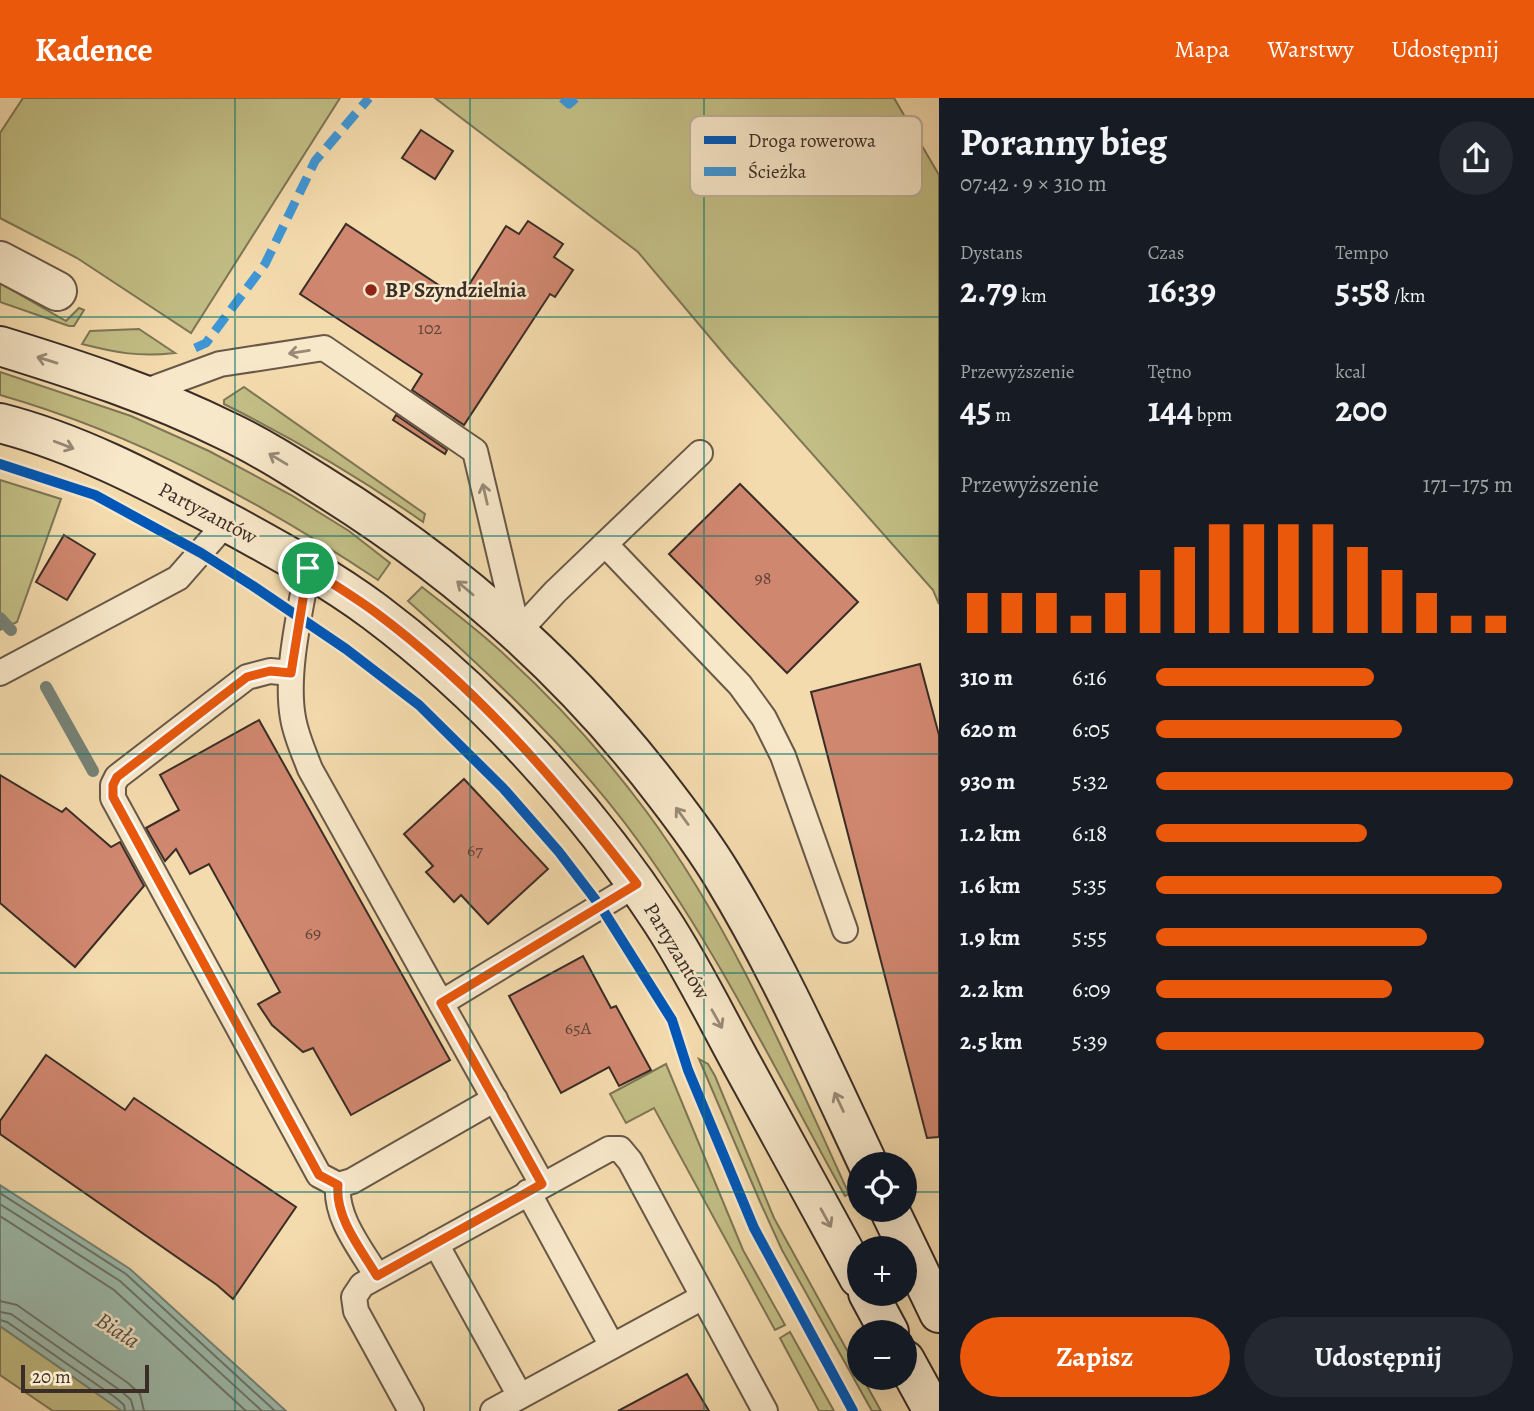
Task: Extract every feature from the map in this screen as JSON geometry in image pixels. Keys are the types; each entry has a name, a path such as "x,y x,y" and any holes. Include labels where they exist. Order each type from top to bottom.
{"main road":[{"path":"0,261 57,292"},
{"path":"0,346 141,393 229,432 273,456 351,504 422,553 518,632 575,688 633,752 721,872 801,1020 862,1152"},
{"name":"Partyzantów","path":"0,423 101,459 227,522 308,568 374,612 439,664 548,773 637,884 663,923 715,1014 847,1256"},
{"path":"895,1222 939,1312"},
{"path":"917,1382 933,1411"}],"lane":[{"path":"141,393 220,364 324,348 475,451 518,632"},
{"path":"518,632 699,453"},
{"path":"0,673 178,578 227,522"},
{"path":"605,544 740,685 764,718 783,756 845,930"},
{"path":"308,568 291,673 292,717 310,769 495,1099 612,1346"},
{"path":"291,673 270,671 247,677 117,777 113,785 113,797 319,1175 338,1185 352,1181 495,1099"},
{"path":"441,1003 637,884"},
{"path":"411,1411 356,1311 354,1297 362,1285 609,1149 620,1149 630,1161 765,1411"},
{"path":"338,1185 336,1199 340,1213 377,1276"},
{"path":"436,1244 520,1396"},
{"path":"493,1411 703,1297"},
{"path":"911,1390 917,1411"}],"shaded area":[{"path":"23,98 340,98 191,333 77,258 0,218 0,133"},
{"path":"435,98 894,98 905,116 690,116 690,196 922,196 922,146 939,175 939,604 933,590 729,360 638,252"},
{"path":"0,283 66,321 79,308 84,310 74,326 69,326 0,302"},
{"path":"139,329 175,353 128,353 82,344 90,331"},
{"path":"0,372 131,416 209,451 291,495 349,531 390,563 378,580 289,524 196,473 100,429 0,395"},
{"path":"244,387 425,514 423,522 326,459 224,404 224,400"},
{"path":"0,480 61,499 17,622 0,630"},
{"path":"422,587 487,639 580,731 646,811 706,901 732,949 781,1046 847,1190 847,1195 845,1196 722,971 639,842 559,746 470,657 408,601"},
{"path":"699,1059 708,1064 715,1076 774,1218 847,1350 847,1366 782,1250"},
{"path":"666,1064 743,1250 785,1325 775,1330 654,1108 626,1123 610,1094"},
{"path":"0,1326 122,1411 53,1411 0,1375"},
{"path":"790,1332 834,1411 819,1411 780,1338"},
{"path":"860,1390 869,1390 881,1411 872,1411"}],"water":[{"name":"Biała","path":"0,1185 130,1269 286,1411 122,1411 0,1326"}],"building":[{"path":"421,130 453,151 435,179 402,158"},
{"path":"528,221 563,244 554,257 573,270 555,297 550,294 464,425 412,390 422,374 300,294 346,224 460,299 506,226 519,234"},
{"path":"396,415 447,450 445,454 393,420"},
{"path":"740,484 858,602 787,673 669,554"},
{"path":"64,535 95,554 67,600 36,582"},
{"path":"920,664 939,735 939,1137 927,1138 811,692"},
{"path":"259,720 450,1060 351,1115 313,1048 303,1052 272,1025 258,1004 280,992 209,864 190,874 176,849 165,861 146,828 179,810 160,775"},
{"path":"0,775 62,812 66,808 111,847 120,842 144,886 75,967 0,903"},
{"path":"464,779 548,869 488,924 461,895 454,902 426,872 433,866 404,834"},
{"path":"583,956 611,1008 616,1006 651,1070 619,1086 609,1067 561,1093 509,996"},
{"path":"46,1055 125,1110 134,1098 296,1207 233,1299 217,1285 0,1134 0,1121"},
{"path":"687,1374 709,1411 618,1411"}],"waterway":[{"path":"0,618 11,630"},
{"path":"46,687 93,771"}],"marked path":[{"path":"195,348 206,343 265,264 315,161 369,98"},
{"path":"562,98 569,104 576,98"}],"cycle path":[{"path":"0,464 95,495 201,553 253,586 346,649 419,705 503,788 559,852 601,907 672,1020 688,1070 754,1228 853,1411"}],"place":[{"name":"BP Szyndzielnia","path":"371,290"}],"route":[{"path":"308,568 374,612 439,664 548,773 637,884 441,1003 542,1184 377,1276 340,1213 336,1199 338,1185 319,1175 113,797 113,785 117,777 247,677 270,671 291,673 308,568"}]}
